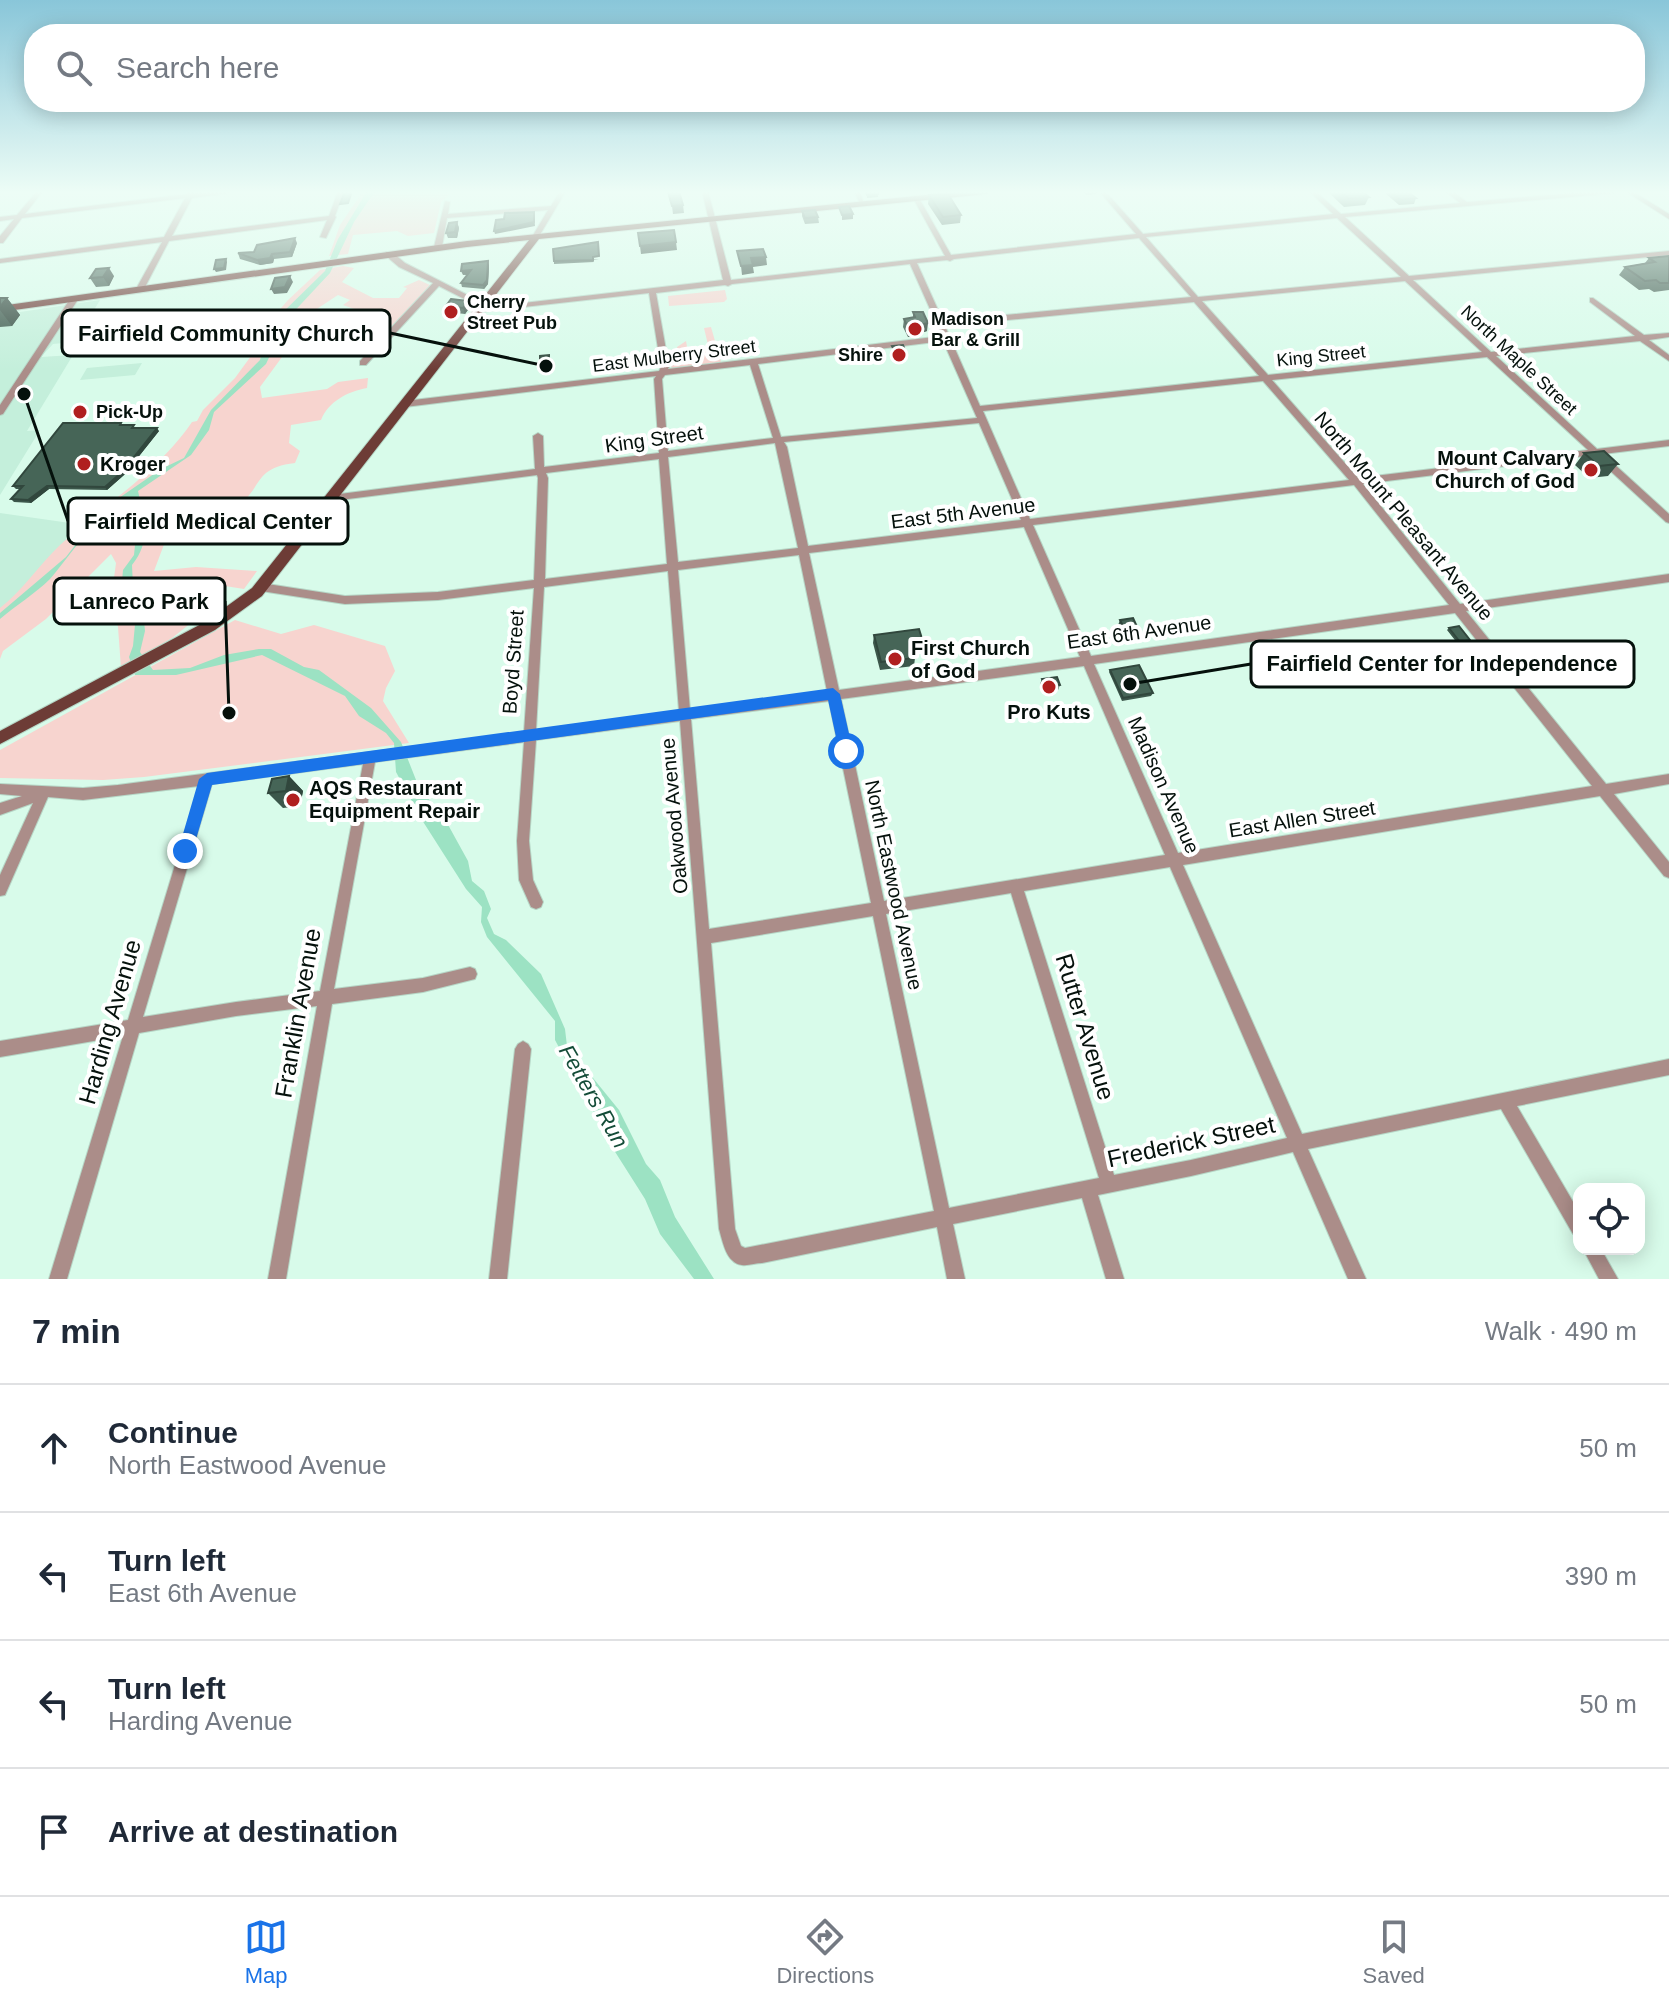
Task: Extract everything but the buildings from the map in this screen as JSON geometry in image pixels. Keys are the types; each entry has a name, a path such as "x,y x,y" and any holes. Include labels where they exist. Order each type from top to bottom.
{"main road":[{"path":"0,309 412,251"},
{"path":"0,738 223,618 261,587 525,251"}],"street":[{"path":"0,261 78,251"},
{"path":"140,289 160,251"},
{"path":"720,251 728,284"},
{"path":"945,251 950,259"},
{"path":"389,254 391,259 481,308 653,293 1023,251"},
{"name":"North Mount Pleasant Avenue","path":"1154,251 1356,482 1669,872"},
{"name":"North Maple Street","path":"1378,251 1669,520"},
{"path":"941,324 1669,253"},
{"name":"Madison Avenue","path":"914,264 1357,1279"},
{"path":"363,363 438,283"},
{"name":"Oakwood Avenue","path":"653,293 665,367 658,385 729,1243"},
{"path":"0,412 75,298"},
{"path":"1593,300 1669,359"},
{"name":"King Street","path":"332,498 1266,378 1669,335"},
{"name":"East Mulberry Street","path":"405,404 947,338"},
{"name":"North Eastwood Avenue","path":"753,362 779,440 804,551 956,1279"},
{"name":"Boyd Street","path":"536,902 526,880 523,857 543,478 538,436"},
{"name":"East 5th Avenue","path":"261,587 320,598 370,601 1027,524 1669,443"},
{"name":"East 6th Avenue","path":"0,789 43,794 95,793 207,779 1669,578"},
{"name":"Franklin Avenue","path":"277,1279 326,996 376,756"},
{"name":"Harding Avenue","path":"58,1279 207,779"},
{"name":"East Allen Street","path":"704,937 1669,779"},
{"path":"0,890 43,794"},
{"name":"East 6th Avenue","path":"0,809 43,794"},
{"name":"Rutter Avenue","path":"1015,885 1109,1184"},
{"path":"0,1049 326,996 423,985 470,974"},
{"path":"498,1279 523,1049"},
{"name":"Frederick Street","path":"729,1243 743,1257 1088,1189 1669,1067"},
{"path":"1505,1101 1573,1218"},
{"path":"1088,1189 1115,1279"},
{"path":"1595,1255 1609,1279"}],"shaded area":[{"path":"331,251 349,251 348,254 329,256"},
{"path":"343,266 354,268 342,282 373,298 399,298 407,288 403,287 419,280 432,286 392,329 378,331 382,319 350,322 349,335 345,337 348,341 358,341 325,344 328,327 339,321 344,322 360,311 343,305 350,300 338,295 294,324 285,353 260,387 262,398 327,389 338,382 368,378 367,388 340,398 321,420 291,425 289,443 300,451 295,463 265,474 236,507 235,517 205,530 183,517 174,518 154,571 196,567 257,571 244,589 206,583 181,612 201,615 172,638 121,668 118,627 111,600 116,563 111,554 46,619 3,651 0,659 0,608 60,545 147,472 192,422 197,421 203,410 235,378 251,356 262,330 288,300 320,270"},
{"path":"725,290 727,299 724,302 669,306 668,296"},
{"path":"100,300 82,330 92,329 84,341 53,344 41,357 73,355 27,431 40,430 0,495 0,315"},
{"path":"711,327 721,362 830,348 673,369 671,367 677,360 680,366 677,347 686,341 688,352 709,349 704,328"},
{"path":"142,363 135,375 80,380 87,368"},
{"path":"0,513 98,527 0,616"},
{"path":"235,620 281,634 314,625 385,646 395,671 383,701 409,743 144,777 103,780 0,778 0,750"}],"water":[{"name":"Fetters Run","path":"333,251 341,251 330,273 273,334 268,342 272,351 266,364 214,412 209,430 191,455 138,491 145,529 142,547 132,565 133,587 139,609 143,611 145,631 140,652 153,670 190,668 224,655 271,649 304,667 319,670 371,708 401,742 420,790 441,812 468,861 472,881 484,891 491,909 487,918 494,934 506,940 541,974 565,1029 567,1046 619,1110 646,1164 660,1180 675,1217 714,1279 694,1279 660,1234 645,1199 612,1147 555,1040 555,1021 487,937 481,922 482,907 466,889 422,820 396,772 394,743 386,733 359,716 345,696 262,655 176,675 135,675 129,657 136,614 130,611 121,592 123,570 134,555 139,505 134,497 112,507 89,530 50,579 0,619 0,613 66,557 103,509 161,469 184,458 211,410 260,360 265,340 278,317 325,271"}],"place":[{"name":"Cherry Street Pub","path":"451,312"},
{"name":"Madison Bar & Grill","path":"915,329"},
{"name":"Shire","path":"899,355"},
{"name":"Fairfield Community Church","path":"546,366"},
{"name":"Fairfield Medical Center","path":"24,394"},
{"name":"Pick-Up","path":"80,412"},
{"name":"Kroger","path":"84,464"},
{"name":"Mount Calvary Church of God","path":"1591,470"},
{"name":"First Church of God","path":"895,659"},
{"name":"Fairfield Center for Independence","path":"1130,684"},
{"name":"Pro Kuts","path":"1049,687"},
{"name":"Lanreco Park","path":"229,713"},
{"name":"AQS Restaurant Equipment Repair","path":"293,800"}],"route":[{"path":"185,851 207,779 833,694 846,751"}]}
